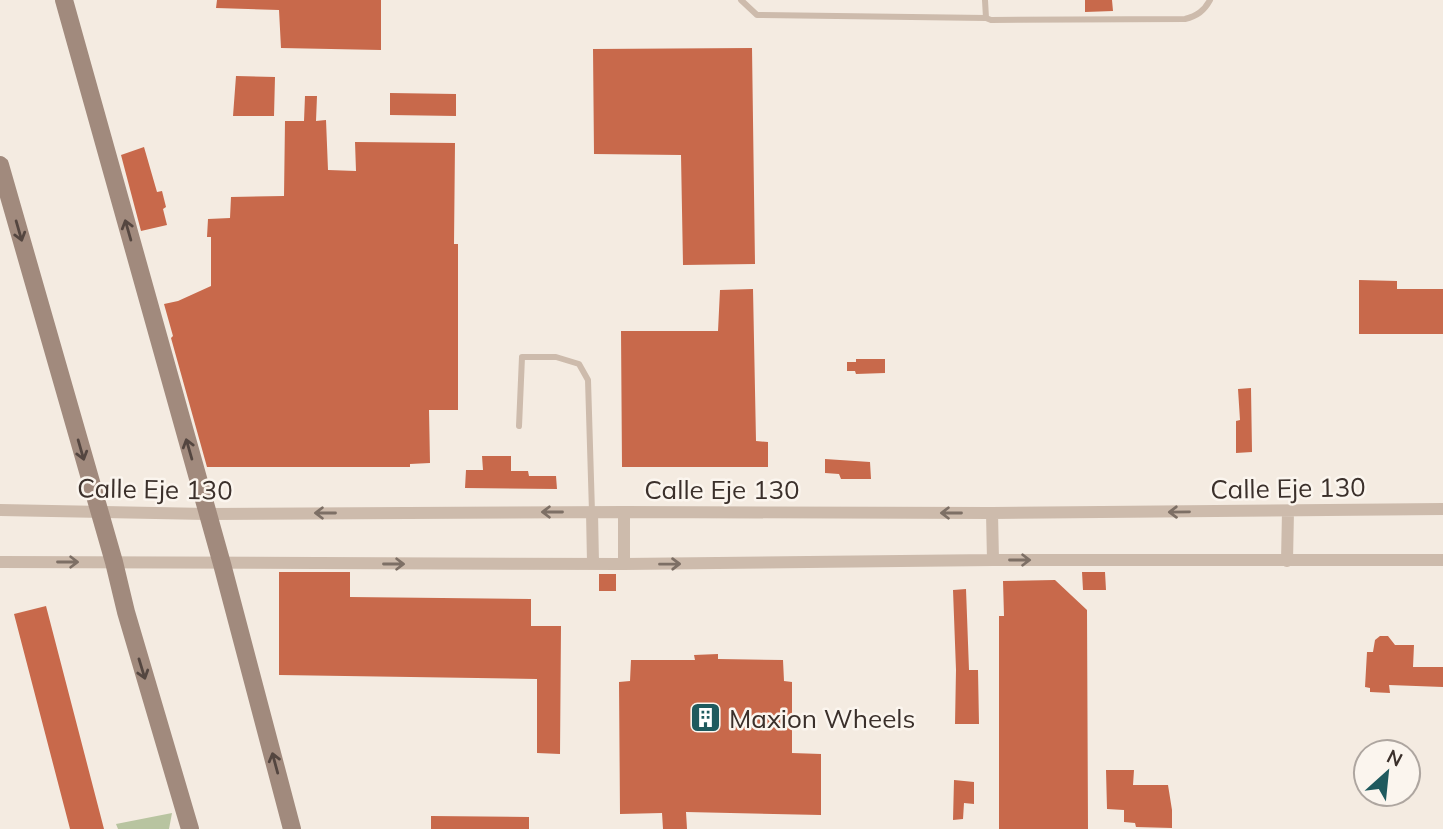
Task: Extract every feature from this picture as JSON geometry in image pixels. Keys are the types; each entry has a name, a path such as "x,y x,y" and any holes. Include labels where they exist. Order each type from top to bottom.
{"street":[{"path":"64,0 222,564 292,829"},
{"path":"0,165 114,562 125,612 189,828"},
{"name":"Calle Eje 130","path":"0,510 207,514 992,513 1443,509"},
{"path":"1287,561 1288,510"},
{"path":"592,512 593,563"},
{"path":"624,512 624,564"},
{"path":"992,513 993,560"},
{"path":"0,562 624,564 993,560 1443,561"}],"lane":[{"path":"741,0 757,15 991,20 1173,20 1195,16 1210,0"},
{"path":"985,0 986,18"},
{"path":"519,426 522,357 556,357 579,364 588,380 592,512"}],"green space":[{"path":"172,813 169,829 118,829 116,824"}],"building":[{"path":"217,0 381,0 381,50 281,48 279,10 216,8"},
{"path":"1085,0 1112,0 1113,11 1085,12"},
{"path":"752,48 755,264 683,265 681,155 594,154 593,49"},
{"path":"236,76 275,77 274,116 233,116"},
{"path":"390,93 456,94 456,116 390,115"},
{"path":"305,96 317,96 316,121 326,120 328,170 356,171 355,142 455,143 454,244 458,244 458,410 429,410 430,463 410,464 410,467 207,467 164,304 178,301 211,286 211,237 207,237 208,219 230,218 231,197 284,196 285,121 304,121"},
{"path":"144,147 157,192 162,191 167,225 141,231 121,155"},
{"path":"1359,280 1397,281 1397,289 1443,289 1443,334 1359,334"},
{"path":"753,289 756,441 768,442 768,467 622,467 621,331 718,331 720,290"},
{"path":"856,359 885,359 885,373 856,374 855,371 847,371 847,362 856,362"},
{"path":"1251,388 1252,452 1236,453 1236,421 1240,420 1238,389"},
{"path":"482,456 511,456 511,471 528,471 529,476 556,476 557,489 465,488 466,470 483,470"},
{"path":"825,459 870,462 871,479 841,479 839,474 825,473"},
{"path":"279,572 350,572 350,597 531,599 531,626 561,626 560,754 537,753 537,679 279,675"},
{"path":"1082,572 1105,572 1106,590 1083,590"},
{"path":"599,574 616,574 616,591 599,591"},
{"path":"1055,580 1087,610 1088,829 999,829 999,616 1004,616 1003,581"},
{"path":"966,589 969,670 978,670 979,724 955,724 953,590"},
{"path":"46,606 104,829 70,829 14,614"},
{"path":"1380,636 1388,636 1395,645 1414,645 1413,667 1443,667 1443,687 1389,685 1390,693 1370,692 1370,688 1365,687 1367,652 1373,652 1375,640"},
{"name":"Maxion Wheels","path":"718,654 718,659 783,660 784,681 792,682 792,753 821,754 821,815 686,812 687,829 663,829 662,813 620,814 619,682 630,681 631,660 695,660 694,655"},
{"path":"1106,770 1134,770 1133,785 1168,785 1172,828 1136,827 1135,823 1124,822 1124,810 1107,809"},
{"path":"954,780 974,782 974,804 964,803 963,819 953,820"},
{"path":"431,816 529,817 529,829 431,829"}],"place":[{"name":"Maxion Wheels","path":"706,718"}]}
